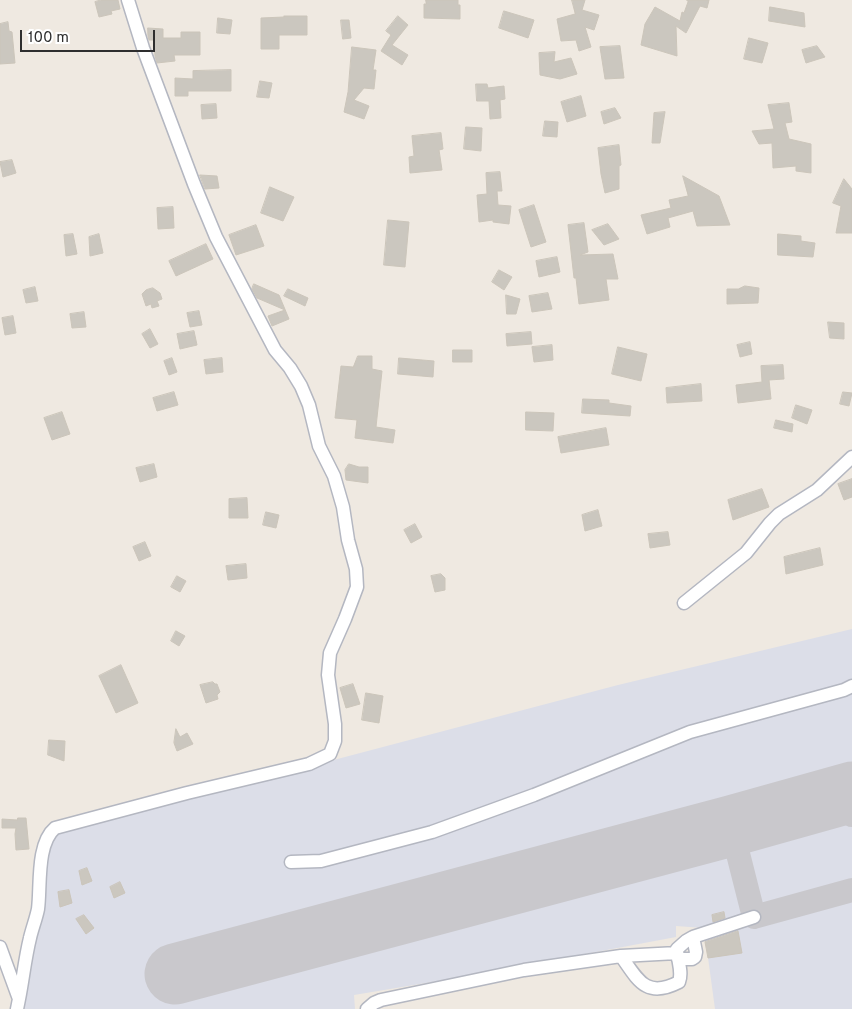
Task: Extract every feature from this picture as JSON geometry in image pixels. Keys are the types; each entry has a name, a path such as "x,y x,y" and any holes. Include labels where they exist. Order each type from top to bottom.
{"street":[{"path":"18,1004 30,939 38,909 40,874 46,840 55,828 309,764 330,754 335,741 335,724 328,676 330,653 357,587 356,569 348,540 343,507 334,476 319,446 309,405 301,386 290,368 275,350 216,237 143,48 128,0"},
{"path":"684,603 746,554 779,514 817,490 852,458"},
{"path":"291,862 321,861 432,832 534,795 690,732 844,690 852,686"},
{"path":"621,956 639,982 646,987 670,986 679,982 681,974 678,956 679,947 693,937 754,917"},
{"path":"368,1009 374,1003 390,998 524,970 621,956 678,956 692,959 695,957 696,952 693,937"},
{"path":"0,947 18,1004"}],"shaded area":[{"path":"852,629 852,1009 715,1009 704,928 676,926 676,937 468,976 354,995 355,1009 21,1009 53,834 618,685"}],"building":[{"path":"118,0 120,9 111,11 112,14 99,17 95,2"},
{"path":"426,0 458,0 460,19 424,18 424,4 426,4"},
{"path":"572,0 585,0 582,10 599,15 594,30 585,27 591,47 579,51 576,40 561,41 557,19 575,14"},
{"path":"687,0 709,0 707,8 700,6 686,33 676,26 677,56 641,45 645,24 655,7 680,21 682,12 684,13 688,2"},
{"path":"770,7 804,13 805,27 769,21"},
{"path":"504,11 534,20 528,38 499,28"},
{"path":"307,16 307,35 279,35 279,49 261,49 261,18"},
{"path":"398,16 408,25 392,45 408,55 402,65 381,51 391,35 386,31"},
{"path":"218,18 232,20 230,34 217,33"},
{"path":"341,20 349,20 351,38 343,39"},
{"path":"8,22 9,31 12,32 15,63 0,64 0,24"},
{"path":"148,28 163,29 163,38 181,38 181,32 200,32 200,55 174,55 175,61 157,63 154,40 149,40"},
{"path":"749,38 768,43 762,63 744,59"},
{"path":"620,46 624,78 605,79 600,47"},
{"path":"817,46 825,57 806,63 802,50"},
{"path":"352,47 376,50 373,70 376,70 374,89 364,88 354,100 369,106 364,119 344,112 348,92"},
{"path":"555,52 554,62 571,58 577,74 560,79 540,75 539,53"},
{"path":"231,70 231,91 188,91 188,96 175,96 175,78 193,79 193,71"},
{"path":"260,81 272,83 269,98 257,97"},
{"path":"476,84 487,84 488,88 504,86 505,99 500,100 501,118 490,119 489,101 477,101"},
{"path":"581,96 586,116 567,122 561,102"},
{"path":"789,103 792,122 785,123 789,139 811,144 811,173 796,171 796,166 773,168 772,143 759,144 752,131 774,129 768,105"},
{"path":"216,104 217,118 202,119 201,105"},
{"path":"615,108 621,118 604,124 601,112"},
{"path":"665,112 660,143 652,143 654,113"},
{"path":"545,121 558,122 557,137 543,136"},
{"path":"466,127 482,128 481,151 464,149"},
{"path":"441,133 443,149 439,150 442,170 410,173 409,157 414,156 412,136"},
{"path":"619,145 621,165 619,166 619,189 605,193 598,148"},
{"path":"12,160 16,173 3,177 0,162"},
{"path":"500,172 502,191 497,191 498,205 511,206 509,224 493,222 493,220 479,222 477,195 487,194 486,173"},
{"path":"200,175 217,176 219,188 205,189"},
{"path":"683,176 719,196 730,225 697,226 693,211 668,218 670,227 647,234 641,215 671,208 669,200 688,196"},
{"path":"844,179 852,189 852,233 836,233 841,206 833,203"},
{"path":"270,187 294,197 283,221 261,213"},
{"path":"534,205 546,242 531,247 519,210"},
{"path":"173,207 174,228 158,229 157,208"},
{"path":"388,220 409,222 405,267 384,265"},
{"path":"584,223 588,252 580,255 613,254 618,279 606,279 609,300 579,304 568,225"},
{"path":"608,224 619,239 604,245 592,230"},
{"path":"256,225 264,246 236,255 229,235"},
{"path":"73,234 77,254 66,256 64,235"},
{"path":"99,234 103,253 90,256 89,237"},
{"path":"778,234 801,236 801,241 815,243 813,257 778,255"},
{"path":"206,244 213,259 176,276 169,261"},
{"path":"557,257 560,272 539,277 536,261"},
{"path":"499,270 512,277 504,290 492,282"},
{"path":"254,284 279,295 289,319 272,326 268,316 285,310 257,298 252,289"},
{"path":"745,286 759,288 758,303 727,304 727,289 738,289"},
{"path":"35,287 38,301 26,303 23,290"},
{"path":"153,288 160,293 162,299 157,301 159,306 152,308 151,304 146,306 142,294 146,290"},
{"path":"288,289 308,298 305,306 284,296"},
{"path":"548,293 552,309 532,312 529,296"},
{"path":"506,295 520,299 516,314 507,314"},
{"path":"199,311 202,325 190,327 187,313"},
{"path":"84,312 86,327 72,328 70,314"},
{"path":"13,316 16,333 5,335 2,318"},
{"path":"828,322 844,323 844,339 830,338"},
{"path":"150,329 158,344 150,348 142,334"},
{"path":"194,331 197,345 180,349 177,334"},
{"path":"531,332 532,344 507,346 506,334"},
{"path":"750,342 752,354 740,357 737,345"},
{"path":"552,345 553,360 534,362 532,347"},
{"path":"618,347 647,354 641,381 612,374"},
{"path":"453,350 472,350 472,362 453,362"},
{"path":"358,356 372,356 372,369 382,371 376,427 395,430 393,443 355,438 357,420 335,418 341,366 353,367"},
{"path":"172,358 177,372 169,375 164,361"},
{"path":"222,358 223,372 206,374 204,360"},
{"path":"399,358 434,361 433,377 398,374"},
{"path":"783,365 784,379 769,380 771,399 738,403 736,385 762,382 761,366"},
{"path":"701,384 702,401 667,403 666,388"},
{"path":"174,392 178,405 157,411 153,398"},
{"path":"843,392 852,393 849,406 840,404"},
{"path":"583,399 609,400 609,403 631,406 630,416 582,413"},
{"path":"796,405 812,410 807,424 792,418"},
{"path":"62,412 70,434 52,440 44,418"},
{"path":"526,412 554,413 553,431 526,430"},
{"path":"776,420 793,424 792,432 774,428"},
{"path":"606,428 609,445 561,453 558,437"},
{"path":"154,464 157,477 140,482 136,468"},
{"path":"349,464 368,467 368,483 346,480 345,470"},
{"path":"852,479 852,497 844,500 838,484"},
{"path":"762,489 769,507 733,520 728,500"},
{"path":"247,498 248,518 229,518 229,499"},
{"path":"598,510 602,526 585,531 582,515"},
{"path":"266,512 279,515 276,528 263,525"},
{"path":"415,524 422,537 411,543 404,530"},
{"path":"668,532 670,545 650,548 648,534"},
{"path":"145,542 151,556 139,561 133,547"},
{"path":"820,548 823,565 786,574 784,557"},
{"path":"246,564 247,578 228,580 226,566"},
{"path":"441,574 445,578 445,590 435,592 431,576"},
{"path":"177,576 186,581 180,592 171,587"},
{"path":"176,631 185,636 179,646 171,641"},
{"path":"121,665 138,703 116,713 99,676"},
{"path":"213,682 217,684 220,692 217,695 218,699 206,703 200,685"},
{"path":"353,684 360,704 346,708 340,688"},
{"path":"366,693 383,696 379,723 362,720"},
{"path":"176,729 180,737 187,733 193,744 177,751 174,743"},
{"path":"49,740 65,741 64,761 48,755"},
{"path":"18,818 26,818 29,849 16,850 16,828 2,828 2,819 17,820"},
{"path":"87,868 92,881 82,885 79,871"},
{"path":"120,882 125,893 114,898 110,887"},
{"path":"69,890 72,903 60,907 58,892"},
{"path":"724,912 725,918 713,922 712,915"},
{"path":"84,915 94,928 86,934 76,919"},
{"path":"738,931 742,953 708,958 705,942"}],"taxiway":[{"path":"847,793 852,815"},
{"path":"731,826 754,917 852,890"}],"runway":[{"path":"175,974 852,792"}]}
